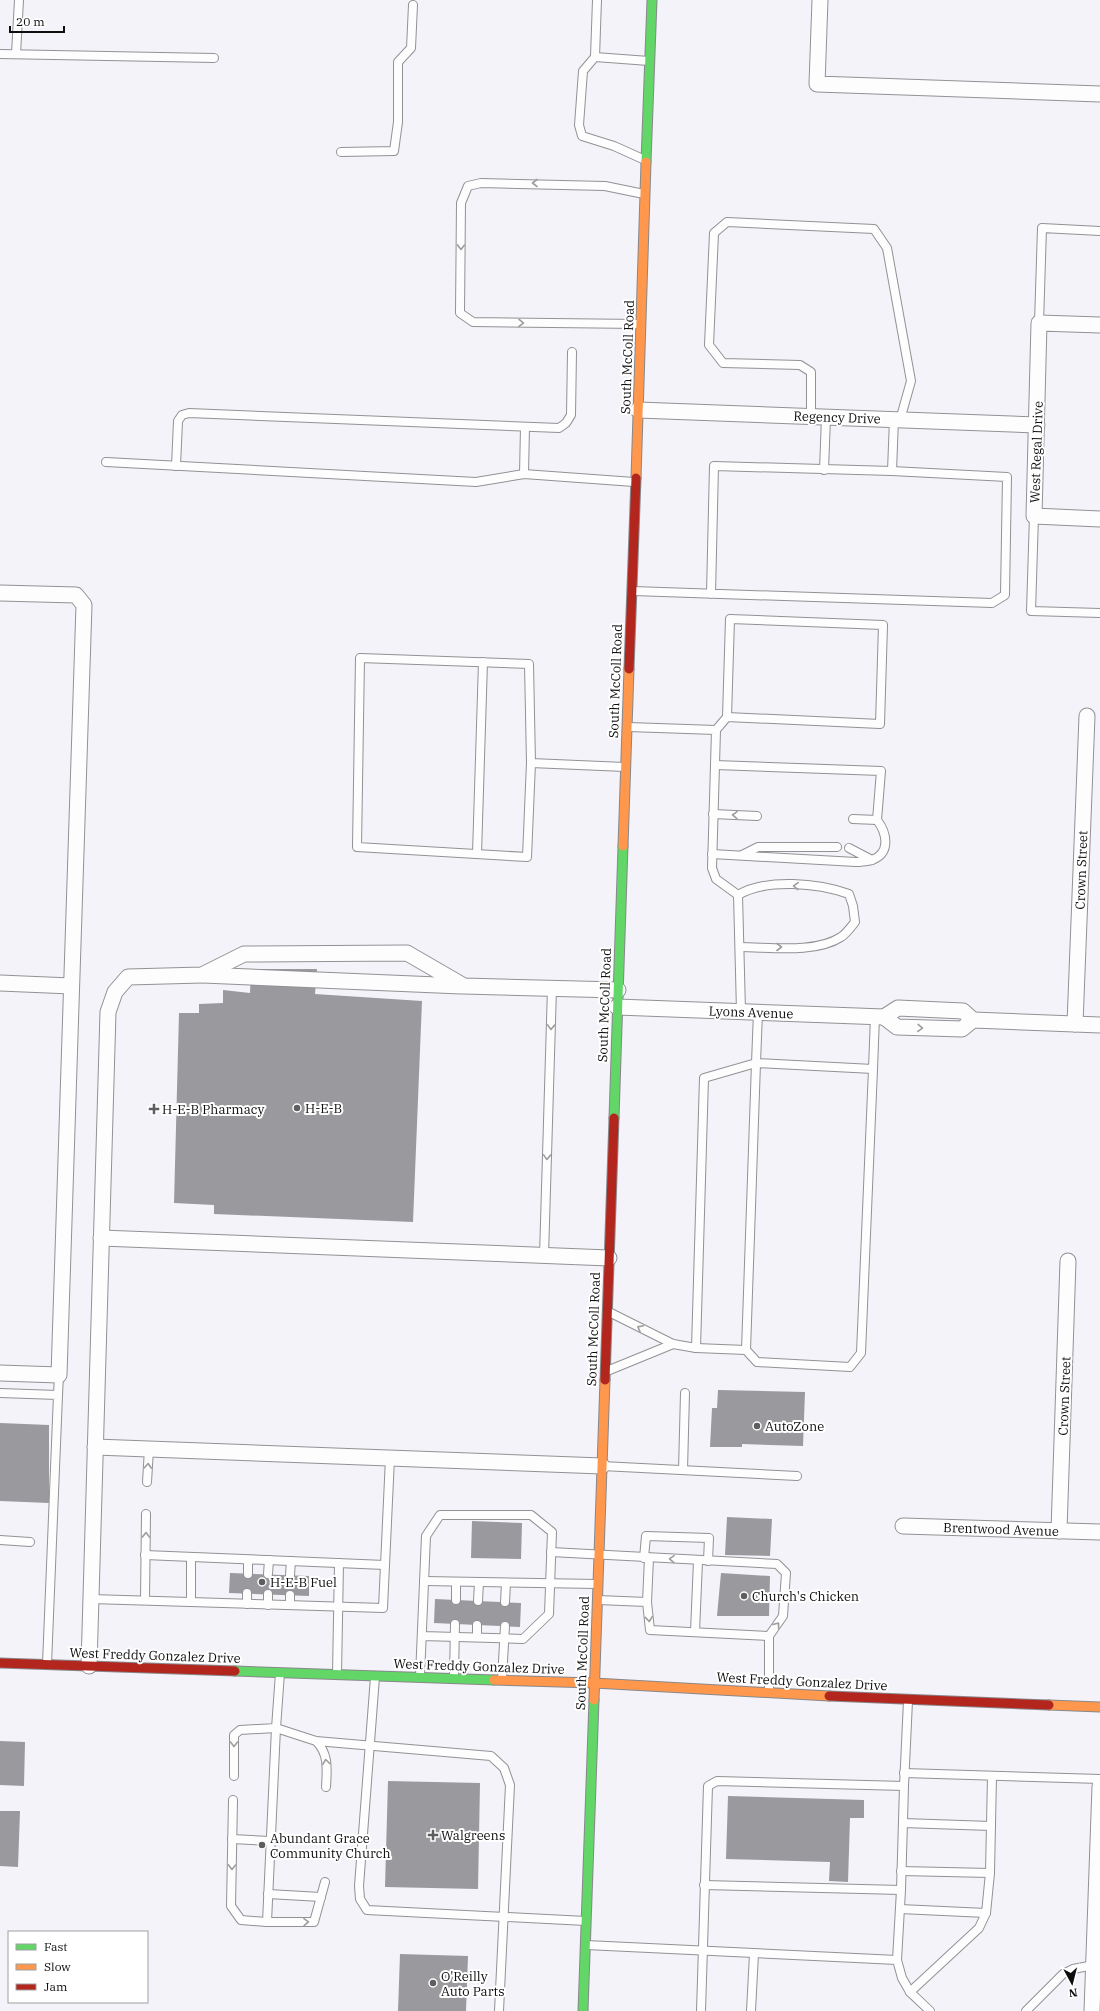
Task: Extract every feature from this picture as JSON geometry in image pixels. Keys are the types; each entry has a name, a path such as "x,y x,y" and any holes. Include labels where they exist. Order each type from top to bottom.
{"main road":[{"name":"South McColl Road","path":"583,2011 652,0"},
{"name":"West Freddy Gonzalez Drive","path":"0,1663 594,1682 769,1693 1100,1707"}],"street":[{"path":"820,0 817,84 1100,94"},
{"path":"1039,322 1100,325"},
{"name":"West Regal Drive","path":"1039,322 1034,516 1100,519"},
{"name":"Regency Drive","path":"638,410 1036,425"},
{"path":"0,593 76,595 84,605 58,1375 0,1373"},
{"name":"Crown Street","path":"1075,1024 1087,716"},
{"path":"202,975 244,954 406,953 464,986"},
{"path":"89,1666 108,1012 115,992 128,977 202,975 464,986 618,990"},
{"path":"0,983 71,986"},
{"name":"Lyons Avenue","path":"617,1007 880,1016 897,1027 962,1029 974,1020 1100,1025"},
{"path":"101,1238 608,1258"},
{"name":"Crown Street","path":"1059,1531 1068,1261"},
{"path":"95,1447 602,1466"},
{"name":"Brentwood Avenue","path":"903,1526 1100,1532"},
{"path":"1092,2011 1096,1991 1094,1964 1100,1796"}],"lane":[{"path":"16,54 19,0"},
{"path":"597,0 595,57 583,71 579,125 582,136 614,146 646,160"},
{"path":"341,152 394,150 398,122 398,62 411,48 413,5"},
{"path":"0,54 214,58"},
{"path":"595,57 650,61"},
{"path":"641,324 473,322 460,313 461,203 468,186 481,183 574,184 605,186 645,194"},
{"path":"811,416 811,372 800,365 723,363 709,345 714,233 727,222 874,229 888,248 911,381 897,419 892,471"},
{"path":"1039,322 1042,228 1100,230"},
{"path":"176,466 178,421 182,415 189,413 559,428 566,423 570,415 572,352"},
{"path":"824,470 826,417"},
{"path":"524,474 525,427"},
{"path":"106,462 476,482 524,474 635,482"},
{"path":"632,591 711,594 992,603 1005,595 1007,477 892,471 714,466 711,594"},
{"path":"1034,516 1031,611 1100,613"},
{"path":"726,717 880,724 883,625 730,619 726,717 716,730 712,868 716,879 738,895"},
{"path":"360,658 529,664 531,763 527,857 357,847 360,658"},
{"path":"477,854 483,662"},
{"path":"627,727 716,730"},
{"path":"531,763 626,767"},
{"path":"712,854 856,862 872,860 882,854 886,844 884,829 877,820 881,771 715,765"},
{"path":"713,814 757,816"},
{"path":"852,819 877,820"},
{"path":"741,855 758,847 837,847"},
{"path":"849,848 872,860"},
{"path":"738,895 749,888 766,884 835,889 849,894 853,906 855,922 842,937 829,943 810,947 740,947"},
{"path":"738,895 741,1012"},
{"path":"544,1256 552,988"},
{"path":"758,1012 746,1350 757,1362 850,1367 861,1353 873,1069 880,1016"},
{"path":"696,1348 704,1078 756,1064 873,1069"},
{"path":"607,1311 673,1344 696,1348 746,1350"},
{"path":"605,1372 673,1344"},
{"path":"47,1664 58,1375"},
{"path":"0,1393 58,1395"},
{"path":"683,1470 685,1393"},
{"path":"147,1482 149,1449"},
{"path":"91,1599 384,1608 390,1458"},
{"path":"602,1466 797,1476"},
{"path":"145,1600 146,1514"},
{"path":"420,1677 426,1536 440,1515 531,1515 552,1532 549,1614 523,1639 422,1636"},
{"path":"708,1561 709,1538 646,1536 647,1602 650,1630 769,1636"},
{"path":"0,1540 30,1542"},
{"path":"551,1552 777,1564 786,1573 783,1616 769,1636 769,1693"},
{"path":"145,1556 386,1565"},
{"path":"191,1557 191,1602"},
{"path":"248,1560 248,1574"},
{"path":"268,1574 269,1560"},
{"path":"290,1575 291,1561"},
{"path":"695,1632 698,1561"},
{"path":"337,1674 339,1563"},
{"path":"424,1581 598,1584"},
{"path":"456,1582 456,1600"},
{"path":"478,1601 479,1582"},
{"path":"505,1602 506,1583"},
{"path":"247,1594 247,1604"},
{"path":"268,1594 268,1605"},
{"path":"290,1595 290,1605"},
{"path":"597,1600 647,1602"},
{"path":"454,1678 455,1624"},
{"path":"477,1625 477,1637"},
{"path":"502,1680 505,1626"},
{"path":"267,1922 270,1841 280,1672"},
{"path":"375,1676 371,1746 359,1886 360,1899 367,1910 586,1921"},
{"path":"908,1699 897,1960 902,1978 910,1992 930,2011"},
{"path":"234,1776 234,1735 240,1730 276,1728 316,1741 491,1756 504,1768 510,1785 499,2011"},
{"path":"316,1741 324,1749 328,1762 326,1787"},
{"path":"904,1773 1100,1779"},
{"path":"910,1992 979,1928 986,1913 990,1873 992,1776"},
{"path":"701,2011 708,1786 717,1781 904,1786"},
{"path":"233,1800 231,1906 241,1920 267,1922 314,1922 325,1882"},
{"path":"903,1823 991,1826"},
{"path":"232,1839 270,1841"},
{"path":"901,1871 990,1873"},
{"path":"704,1885 901,1890"},
{"path":"268,1894 321,1897"},
{"path":"900,1909 986,1913"},
{"path":"586,1945 897,1960"},
{"path":"751,2011 754,1954"},
{"path":"1026,2011 1063,1974 1073,1969 1094,1964"}],"building":[{"name":"H-E-B","path":"251,969 317,969 315,994 422,1001 413,1222 214,1214 214,1205 174,1203 179,1013 199,1013 199,1004 223,1003 223,990 250,993"},
{"name":"AutoZone","path":"718,1390 805,1392 803,1446 742,1444 742,1447 710,1447 712,1408 717,1408"},
{"path":"0,1423 49,1425 49,1503 0,1501"},
{"path":"727,1517 772,1519 770,1556 725,1555"},
{"path":"472,1521 522,1523 521,1559 471,1558"},
{"path":"230,1573 309,1576 309,1596 229,1593"},
{"name":"Church's Chicken","path":"721,1573 770,1576 769,1616 717,1616"},
{"path":"435,1599 521,1603 520,1627 434,1623"},
{"path":"0,1741 25,1742 24,1786 0,1785"},
{"name":"Walgreens","path":"388,1781 480,1783 478,1889 385,1887"},
{"path":"728,1796 864,1800 864,1818 850,1818 848,1882 829,1881 830,1862 726,1859"},
{"path":"0,1811 20,1811 18,1867 0,1866"},
{"name":"O'Reilly Auto Parts","path":"400,1954 468,1956 466,2011 398,2011"}],"traffic: fast":[{"path":"646,162 652,0"},
{"path":"614,1118 623,846"},
{"path":"235,1671 494,1680"},
{"path":"583,2011 594,1700"}],"traffic: slow":[{"path":"636,478 646,162"},
{"path":"623,846 629,669"},
{"path":"594,1700 605,1380"},
{"path":"494,1680 594,1683 829,1696"},
{"path":"1049,1705 1100,1707"}],"traffic: jam":[{"path":"629,669 636,478"},
{"path":"605,1380 614,1118"},
{"path":"0,1663 235,1671"},
{"path":"829,1696 1049,1705"}],"place":[{"name":"H-E-B","path":"297,1108"},
{"name":"H-E-B Pharmacy","path":"154,1109"},
{"name":"AutoZone","path":"757,1426"},
{"name":"H-E-B Fuel","path":"262,1582"},
{"name":"Church's Chicken","path":"744,1596"},
{"name":"Walgreens","path":"433,1835"},
{"name":"Abundant Grace Community Church","path":"262,1845"},
{"name":"O'Reilly Auto Parts","path":"433,1983"}]}
